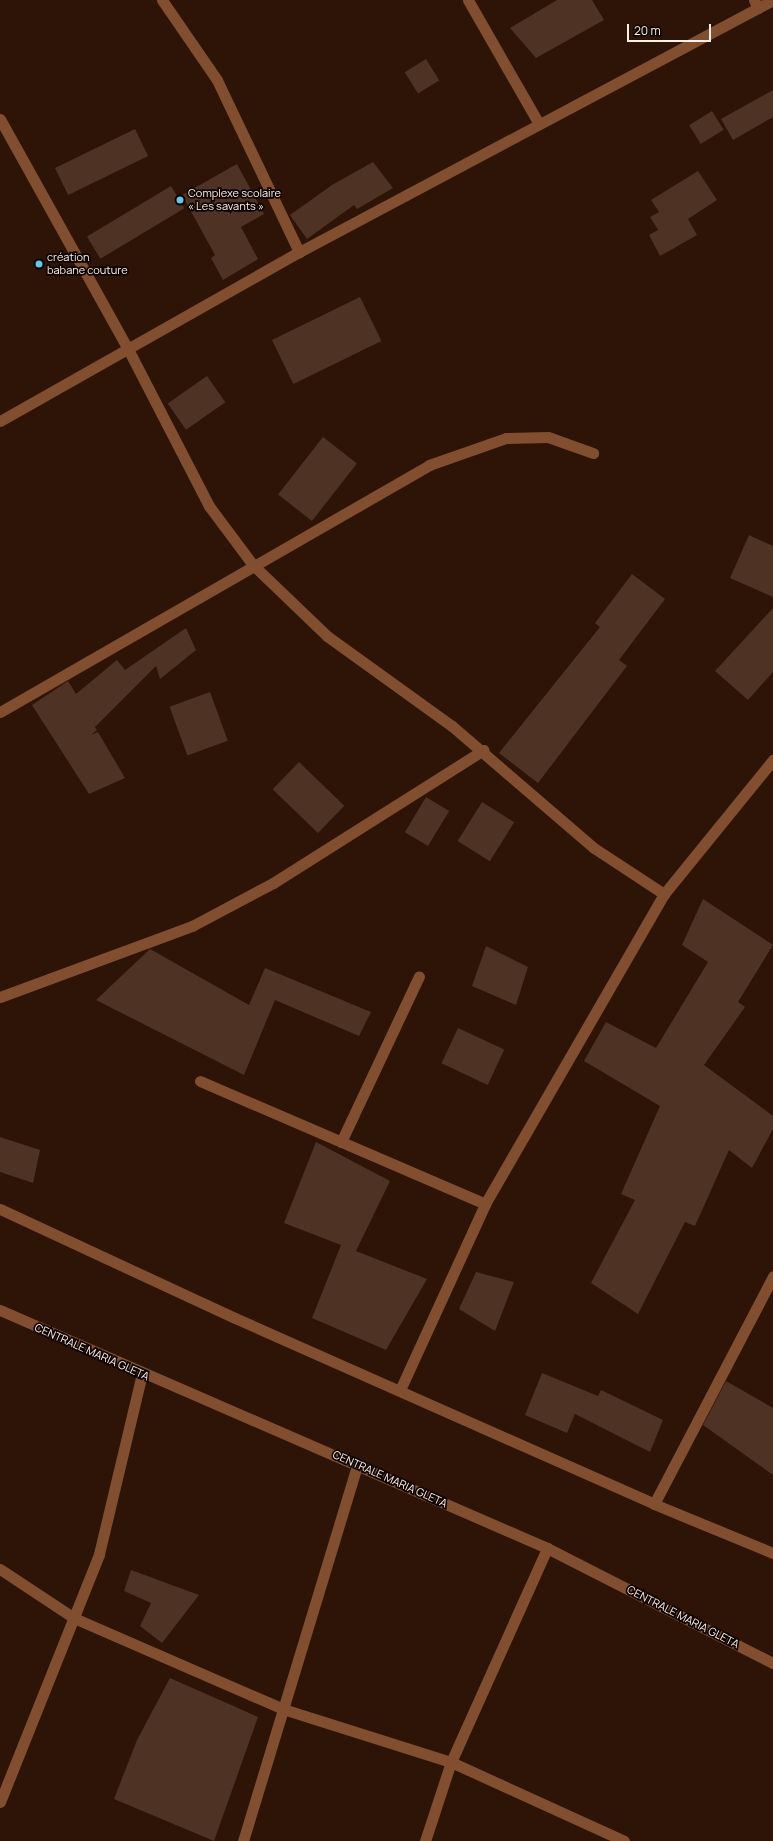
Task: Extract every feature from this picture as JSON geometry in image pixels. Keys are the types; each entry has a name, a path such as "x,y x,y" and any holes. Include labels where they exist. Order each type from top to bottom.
{"street":[{"path":"162,0 217,80 298,252"},
{"path":"468,0 539,124"},
{"path":"0,421 298,252 539,124 756,4 773,0"},
{"path":"0,119 128,349 209,506 252,565 327,636 483,750 594,848 664,894"},
{"path":"0,712 252,565 429,465 506,438 548,437 593,453"},
{"path":"0,997 192,926 273,883 483,750"},
{"path":"400,1390 485,1204 664,894 773,760"},
{"path":"341,1142 419,976"},
{"path":"200,1081 485,1204"},
{"path":"0,1209 654,1504 773,1553"},
{"path":"654,1504 773,1276"},
{"name":"CENTRALE MARIA GLETA","path":"0,1310 142,1374 357,1465 547,1548 773,1663"},
{"path":"0,1802 99,1554 142,1374"},
{"path":"243,1841 357,1465"},
{"path":"425,1841 451,1762 547,1548"},
{"path":"0,1569 74,1618 283,1709 451,1762 624,1841"}],"building":[{"path":"557,0 592,0 604,20 536,58 510,28"},
{"path":"426,59 439,80 418,93 405,72"},
{"path":"773,90 773,117 733,140 721,119"},
{"path":"712,111 724,130 701,144 689,125"},
{"path":"135,129 148,156 68,195 55,168"},
{"path":"373,162 393,188 357,209 354,205 307,239 290,215 332,185"},
{"path":"237,164 264,214 241,227 258,259 223,280 211,258 215,255 182,195"},
{"path":"698,171 717,200 688,219 697,235 660,256 649,235 658,230 650,217 659,212 651,200"},
{"path":"171,186 184,208 100,259 87,236"},
{"path":"360,297 381,341 293,384 272,340"},
{"path":"207,376 225,402 186,430 168,404"},
{"path":"323,437 357,463 312,521 278,495"},
{"path":"749,535 773,546 773,597 730,578"},
{"path":"632,574 665,599 619,660 627,666 538,783 499,753 600,627 595,623"},
{"path":"773,608 773,672 748,700 715,671"},
{"path":"186,628 196,650 160,679 156,666 95,727 97,730 91,735 98,732 125,778 89,794 32,705 68,681 76,694 117,660 125,670"},
{"path":"210,692 228,741 187,756 170,707"},
{"path":"299,762 344,806 318,833 273,789"},
{"path":"426,797 449,811 428,846 405,832"},
{"path":"482,802 514,822 490,861 458,841"},
{"path":"703,899 773,945 738,1002 745,1007 704,1065 773,1116 773,1129 752,1168 729,1150 695,1226 685,1222 638,1314 591,1283 635,1200 621,1194 660,1106 584,1061 606,1022 656,1048 708,962 682,945"},
{"path":"486,946 528,967 516,1005 472,986"},
{"path":"150,949 249,1005 265,968 371,1012 359,1036 275,1000 244,1075 96,1000"},
{"path":"458,1028 504,1050 488,1085 442,1063"},
{"path":"0,1137 40,1150 33,1183 0,1172"},
{"path":"316,1142 390,1181 356,1251 427,1279 386,1350 312,1318 341,1245 284,1223"},
{"path":"476,1272 514,1282 495,1331 459,1309"},
{"path":"542,1373 598,1396 601,1390 663,1420 650,1452 575,1414 567,1433 525,1415"},
{"path":"726,1381 773,1408 773,1475 703,1425"},
{"path":"131,1570 199,1595 162,1643 140,1626 151,1603 124,1591"},
{"path":"170,1678 258,1717 214,1841 114,1799 137,1740"}],"place":[{"name":"Complexe scolaire « Les savants »","path":"180,200"},
{"name":"création babane couture","path":"39,264"}]}
